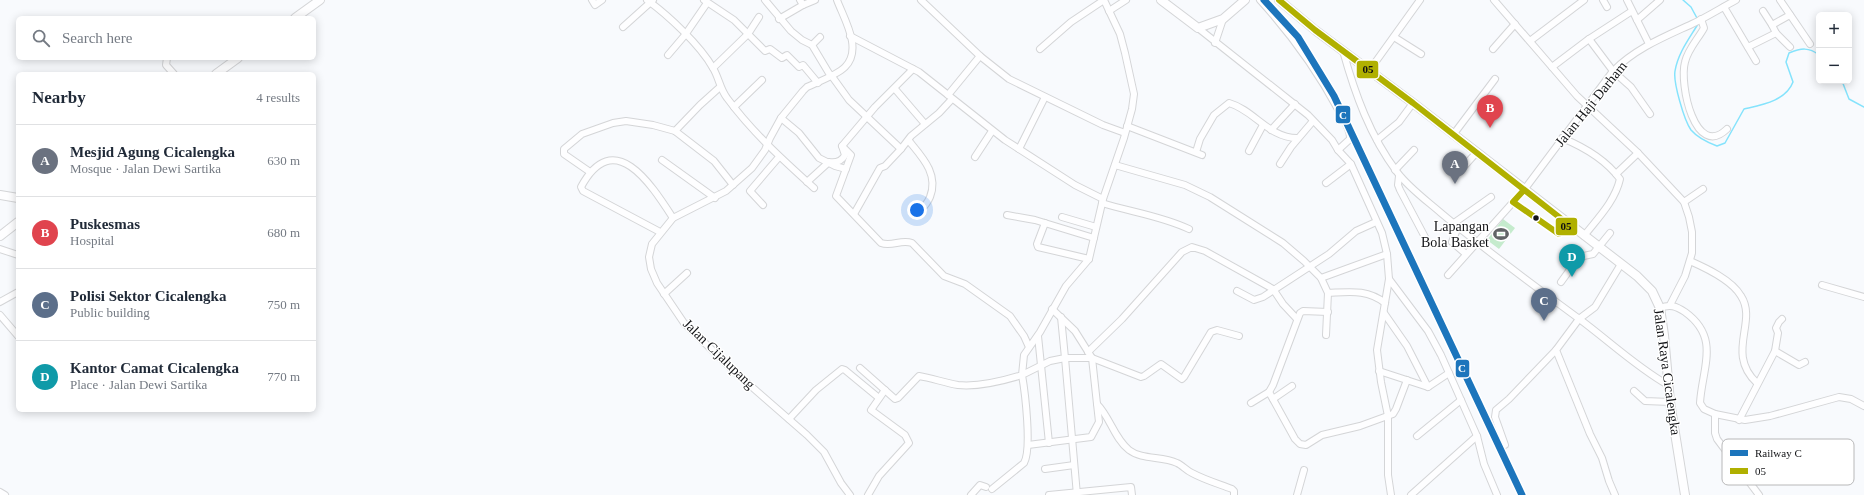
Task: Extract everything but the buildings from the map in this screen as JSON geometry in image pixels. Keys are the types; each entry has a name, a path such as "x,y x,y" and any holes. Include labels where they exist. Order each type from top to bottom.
{"main road":[{"path":"298,16 320,0"},
{"path":"1161,0 1198,28 1223,19 1245,0"},
{"name":"Jalan Raya Cicalengka","path":"1278,0 1315,30 1413,103 1524,190 1642,279 1652,291 1660,308 1670,402 1685,495"},
{"path":"225,71 236,60"},
{"path":"0,194 16,198"},
{"path":"0,236 16,224"}],"street":[{"path":"592,0 595,5 602,0"},
{"path":"765,0 779,19 802,40 812,45 849,100 901,149"},
{"path":"779,19 801,2 814,0"},
{"path":"837,0 850,36 913,69 992,131 1019,149 1102,201 1126,210 1165,219 1189,229"},
{"path":"921,0 980,56 1009,79 1103,126 1125,133"},
{"path":"971,495 980,485 989,488 1024,463 1026,459 1028,445 1022,375 1023,358 1029,347 1038,336 1066,286 1089,258 1102,201 1125,133 1134,94 1120,34 1104,0 1071,22 1040,49"},
{"path":"1109,11 1126,0"},
{"path":"1260,0 1301,48 1324,84 1345,123 1350,139 1338,150"},
{"path":"1369,71 1420,0"},
{"path":"1494,0 1577,96 1638,153 1684,202 1690,217 1692,232 1690,261 1685,276 1670,305"},
{"path":"1530,41 1584,0"},
{"path":"1603,0 1607,7"},
{"path":"1627,0 1648,44"},
{"path":"1637,20 1660,0"},
{"path":"1780,0 1810,44"},
{"path":"623,27 650,1 706,56 713,68 720,87 734,107 779,157 814,188"},
{"path":"668,55 686,35 706,1 734,20 765,51 770,49 782,58 787,55 799,67 803,65 818,83"},
{"path":"1727,129 1720,137 1705,136 1700,132 1694,120 1684,88 1684,63 1689,51 1704,28 1700,20 1732,1"},
{"path":"1724,7 1756,61"},
{"path":"1552,67 1589,39 1632,11"},
{"path":"1763,11 1776,33 1790,46"},
{"path":"1772,25 1790,15"},
{"path":"713,68 748,34 760,17"},
{"path":"1216,43 1223,19"},
{"name":"Jalan Haji Darham","path":"1448,275 1524,190 1613,71 1621,63 1648,44 1700,20"},
{"path":"1493,49 1515,24"},
{"path":"1198,28 1295,104 1332,140 1350,164 1360,181 1376,222 1382,233 1387,254 1389,279 1377,350 1379,371 1388,416 1388,470 1391,495"},
{"path":"1748,47 1776,33"},
{"name":"Jalan Cijalupang","path":"848,494 824,452 807,435 736,373 694,332 664,294 651,269 649,257 652,244 660,232 673,218 715,198 733,185 752,168 765,150 781,118 807,87 818,83 844,68 851,59 853,47 850,36"},
{"path":"812,45 820,37"},
{"path":"1394,37 1421,54"},
{"path":"1589,39 1613,71 1631,88 1650,114"},
{"path":"1343,51 1363,111 1377,140 1397,173 1456,225 1514,272 1579,319 1650,374 1668,385"},
{"path":"854,214 876,173 909,141 911,136 925,124 950,97 980,56"},
{"path":"166,60 165,63 172,72"},
{"path":"842,146 867,116 913,69"},
{"path":"734,107 762,80"},
{"path":"1453,135 1495,80"},
{"path":"675,131 720,87"},
{"path":"895,89 925,124"},
{"path":"1019,149 1045,97"},
{"path":"1127,126 1199,153 1200,139 1214,115 1229,103 1252,115 1271,130 1286,137 1297,138"},
{"path":"1377,140 1399,122 1413,103"},
{"path":"1271,130 1295,104"},
{"path":"781,118 799,133 819,158 835,166 846,168"},
{"path":"590,172 563,152 564,149 587,132 613,122 626,121 653,125 675,131 714,161 733,185"},
{"path":"1280,164 1297,138 1313,121"},
{"path":"1249,151 1263,125"},
{"path":"975,157 992,131"},
{"path":"1562,138 1594,154 1620,179 1618,189 1584,236"},
{"path":"909,141 928,164 932,180 930,198 919,212"},
{"path":"807,182 829,162 836,162 844,157 845,155 842,146"},
{"path":"842,146 851,154 836,196 881,243 887,245 906,241 912,243 944,276 965,284 1010,316 1024,336 1029,347"},
{"path":"1414,150 1397,173 1398,185 1426,239"},
{"path":"1459,172 1477,152"},
{"path":"1616,174 1638,153"},
{"path":"763,205 750,190 779,157"},
{"path":"660,232 583,191 581,187 590,172 608,160 616,160 629,167 641,174 653,188 673,218"},
{"path":"662,160 715,198"},
{"path":"1326,183 1350,164"},
{"path":"1115,165 1181,183 1210,197 1272,235 1311,267 1321,278 1328,293 1326,335"},
{"path":"1684,202 1703,189"},
{"path":"1466,254 1452,242 1456,225 1491,197"},
{"path":"1007,215 1045,223 1094,238"},
{"path":"1062,217 1096,227"},
{"path":"1237,291 1257,300 1311,267 1356,231 1376,222"},
{"path":"1045,223 1037,244 1038,247 1089,258"},
{"path":"1561,282 1581,256 1592,254 1600,247 1610,233"},
{"path":"1090,355 1187,248 1199,248 1273,289 1283,304 1297,319"},
{"path":"0,250 16,254"},
{"path":"1321,278 1387,254"},
{"path":"1690,261 1708,269 1740,294 1745,302 1746,314 1742,338 1742,356 1752,378 1757,383"},
{"path":"1505,445 1495,417 1496,410 1509,399 1556,350 1579,319 1595,307 1621,264"},
{"path":"664,294 687,273"},
{"path":"1389,279 1428,331 1477,436 1484,464 1497,495"},
{"path":"1822,285 1864,297"},
{"path":"1328,293 1364,292 1372,294 1385,303"},
{"path":"0,302 16,293"},
{"path":"1660,308 1670,305 1678,307 1693,318 1703,333 1707,363 1700,404 1704,409 1715,414 1739,420 1770,416 1839,397 1851,399 1864,406"},
{"path":"1028,445 1088,439 1094,434 1099,422 1090,355 1075,331 1052,309"},
{"path":"1251,403 1269,392 1276,378 1297,319 1303,311 1328,312"},
{"path":"1384,313 1407,346 1428,387"},
{"path":"0,315 16,334"},
{"path":"1061,317 1077,493"},
{"path":"1739,420 1775,351 1778,334 1776,328 1782,319"},
{"path":"860,368 896,399 919,376 965,385 998,381 1022,375 1055,359 1090,355 1141,376 1144,376 1161,364 1182,379 1212,332 1217,330 1239,336"},
{"path":"1038,336 1049,443"},
{"path":"1556,350 1602,458 1615,495"},
{"path":"1775,351 1798,365 1805,362"},
{"path":"789,419 816,390 842,369 879,398"},
{"path":"1379,371 1428,387"},
{"path":"1428,387 1448,373"},
{"path":"1269,392 1295,439 1303,445 1322,435 1388,416 1396,410 1407,380"},
{"path":"1273,399 1292,386"},
{"path":"868,495 879,476 909,443 906,435 872,411 872,408 885,390"},
{"path":"1634,391 1645,401 1670,402"},
{"path":"1417,436 1460,400"},
{"path":"1097,404 1102,409 1112,427 1129,450 1135,454 1175,462 1200,477 1232,489 1234,491 1234,495"},
{"path":"1715,414 1714,433 1722,446"},
{"path":"1411,495 1477,436"},
{"path":"1045,470 1074,465"},
{"path":"1297,495 1304,470"},
{"path":"1752,485 1759,495"},
{"path":"1049,495 1131,487 1132,495"},
{"path":"0,492 5,495"}],"green space":[{"name":"Lapangan Bola Basket","path":"1503,219 1515,228 1499,249 1487,240"}],"waterway":[{"path":"1683,0 1691,7 1698,20"},
{"path":"1698,24 1684,46 1676,64 1675,76 1677,92 1682,110 1691,130 1703,140 1717,146 1725,143 1744,109 1758,106 1779,98 1790,88 1793,82 1786,62 1789,53 1805,49 1816,53"},
{"path":"1843,84 1849,99 1864,107"}],"rail line":[{"name":"C","path":"1264,0 1298,37 1334,96 1522,495"}],"transit line":[{"name":"05","path":"1279,0 1315,30 1413,103 1568,224 1559,234 1513,202 1524,190"}],"place":[{"name":"Puskesmas","path":"1490,128"},
{"name":"Mesjid Agung Cicalengka","path":"1455,184"},
{"name":"Lapangan Bola Basket","path":"1501,234"},
{"name":"Kantor Camat Cicalengka","path":"1572,277"},
{"name":"Polisi Sektor Cicalengka","path":"1544,321"}]}
